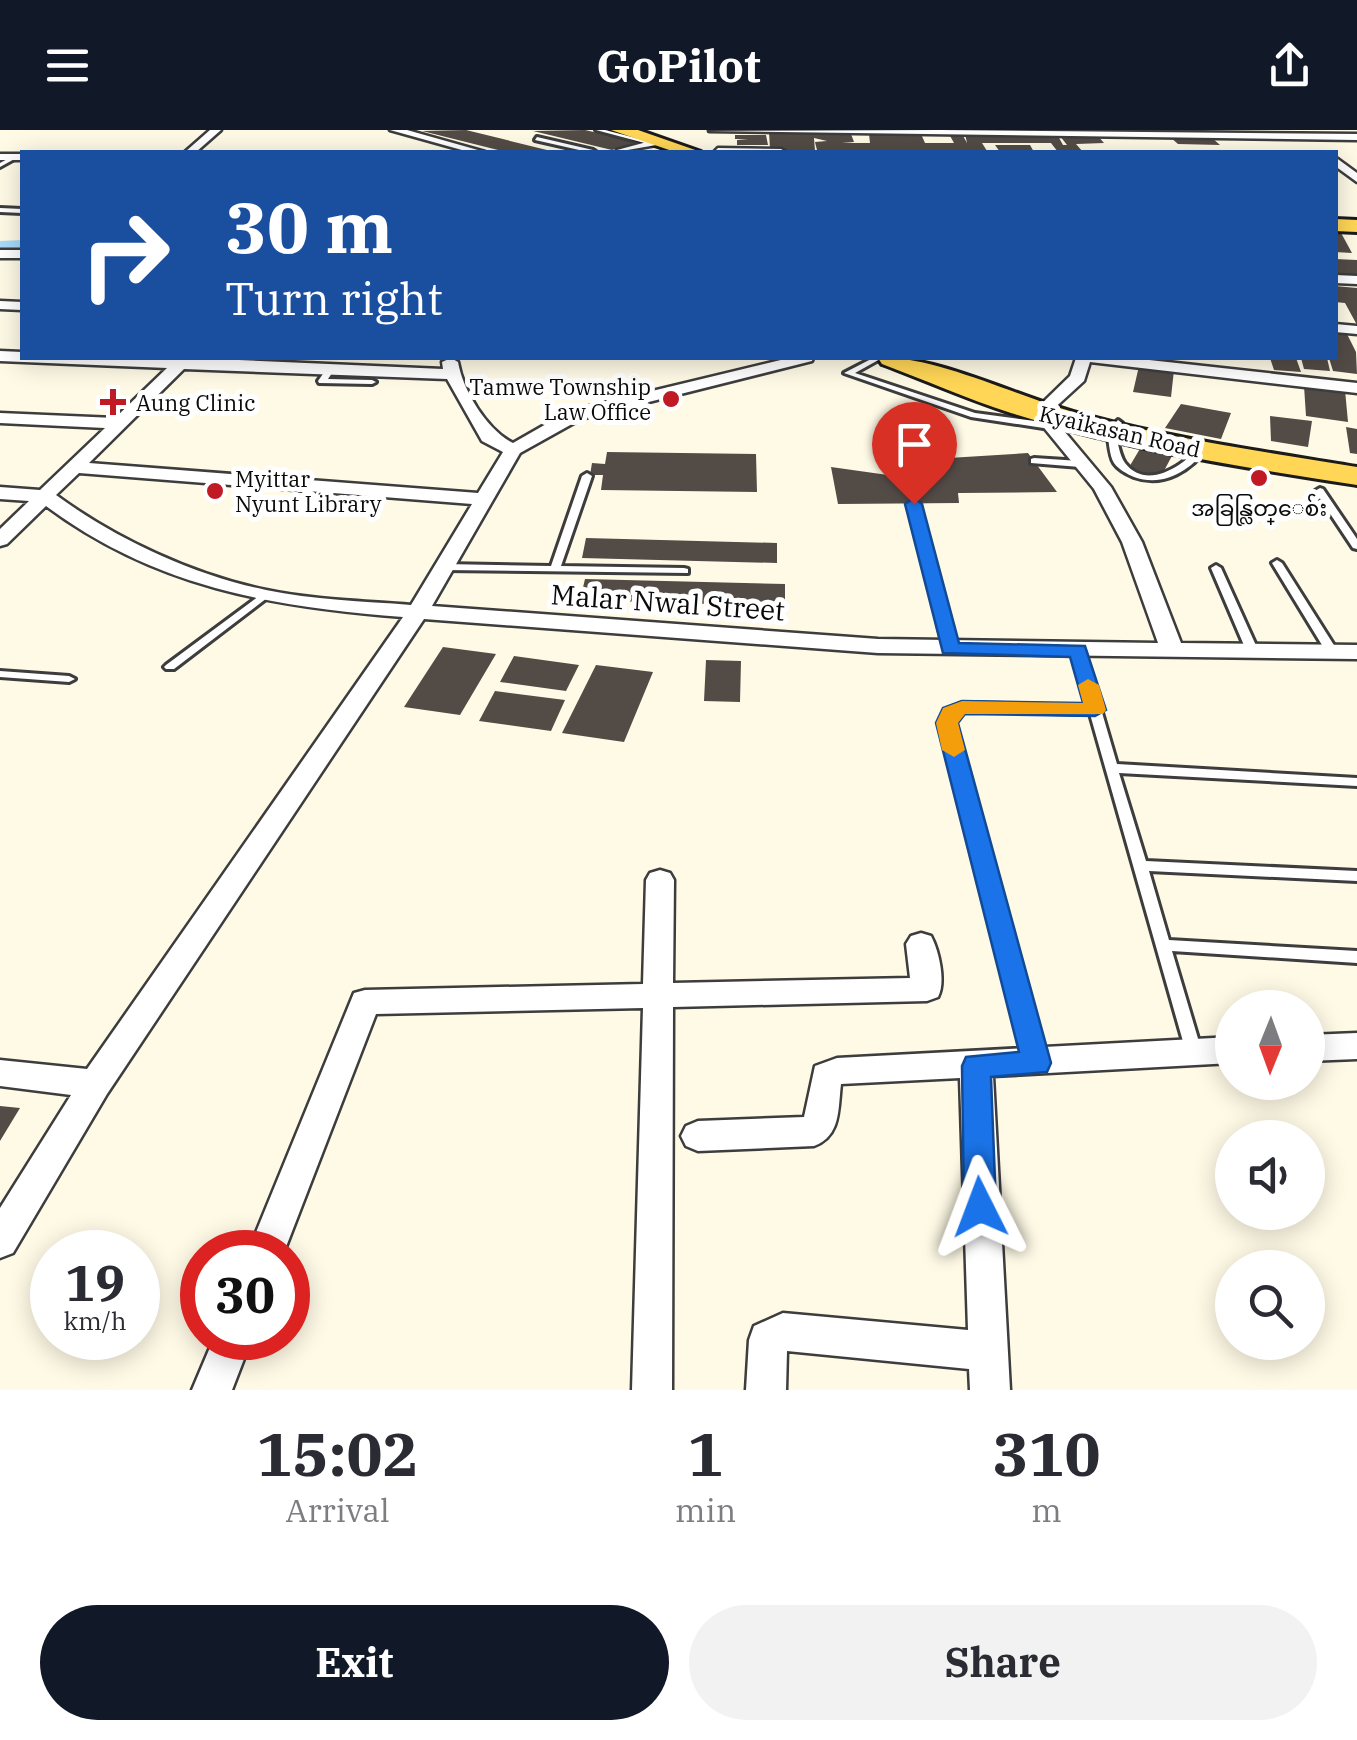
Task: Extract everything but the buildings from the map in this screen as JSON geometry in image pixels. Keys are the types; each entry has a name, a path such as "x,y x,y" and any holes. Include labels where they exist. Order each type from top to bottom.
{"main road":[{"path":"620,130 686,150"},
{"path":"651,138 711,144"},
{"name":"Kyaikasan Road","path":"896,360 1047,415 1357,476"},
{"name":"Kyaikasan Road","path":"915,360 1047,415"},
{"name":"Kyaikasan Road","path":"1204,447 1357,464"}],"street":[{"path":"192,150 216,130"},
{"path":"395,130 472,150"},
{"path":"711,144 1357,137"},
{"path":"625,150 651,138"},
{"path":"711,144 763,150"},
{"path":"1338,162 1357,179"},
{"path":"142,360 330,370 452,366 488,437 513,450"},
{"path":"0,1241 95,1084 417,613 513,450 575,414 798,360"},
{"path":"1082,360 1078,378 1047,415 1080,464 1102,487 1132,542 1172,650"},
{"path":"1112,360 1357,388"},
{"path":"0,540 182,361"},
{"path":"0,418 118,424"},
{"path":"77,467 482,500"},
{"path":"0,493 45,496"},
{"name":"Malar Nwal Street","path":"45,496 83,524 152,559 263,596 417,613 950,649 1357,652"},
{"path":"652,1390 660,880"},
{"path":"275,1230 365,1002 927,989 921,944"},
{"path":"1325,1047 1357,1046"},
{"path":"698,1136 814,1131 820,1127 822,1085 826,1076 837,1071 1215,1051"},
{"path":"976,1066 990,1390"},
{"path":"0,1073 95,1084"},
{"path":"766,1390 768,1340 783,1332 988,1350"},
{"path":"212,1390 224,1360"}],"lane":[{"path":"599,130 651,138"},
{"path":"537,139 584,150"},
{"path":"874,360 848,374 985,418 1047,415"},
{"path":"330,370 322,380 372,382"},
{"path":"1034,460 1080,464"},
{"path":"556,567 587,476"},
{"path":"1320,491 1357,546"},
{"path":"914,504 950,649"},
{"path":"1278,563 1331,650"},
{"path":"444,567 684,571"},
{"path":"1216,568 1252,650"},
{"path":"170,666 263,596"},
{"path":"1078,651 1194,1053"},
{"path":"0,674 68,679"},
{"path":"1036,1063 947,723 951,712 962,707 1095,710"},
{"path":"1112,768 1357,782"},
{"path":"1140,866 1357,876"},
{"path":"1163,945 1357,957"}],"waterway":[{"path":"0,249 20,248"}],"slow traffic":[{"path":"954,750 947,723 951,712 962,707 1095,710 1088,685"}],"place":[{"name":"Tamwe Township Law Office","path":"671,399"},
{"name":"Aung Clinic","path":"113,402"},
{"name":"အခြန္လြတ္ေစ်း","path":"1259,478"},
{"name":"Myittar Nyunt Library","path":"215,491"}],"route":[{"path":"914,504 950,649 1078,651 1095,710 962,707 951,712 947,723 1036,1063 976,1066 980,1207"}]}
